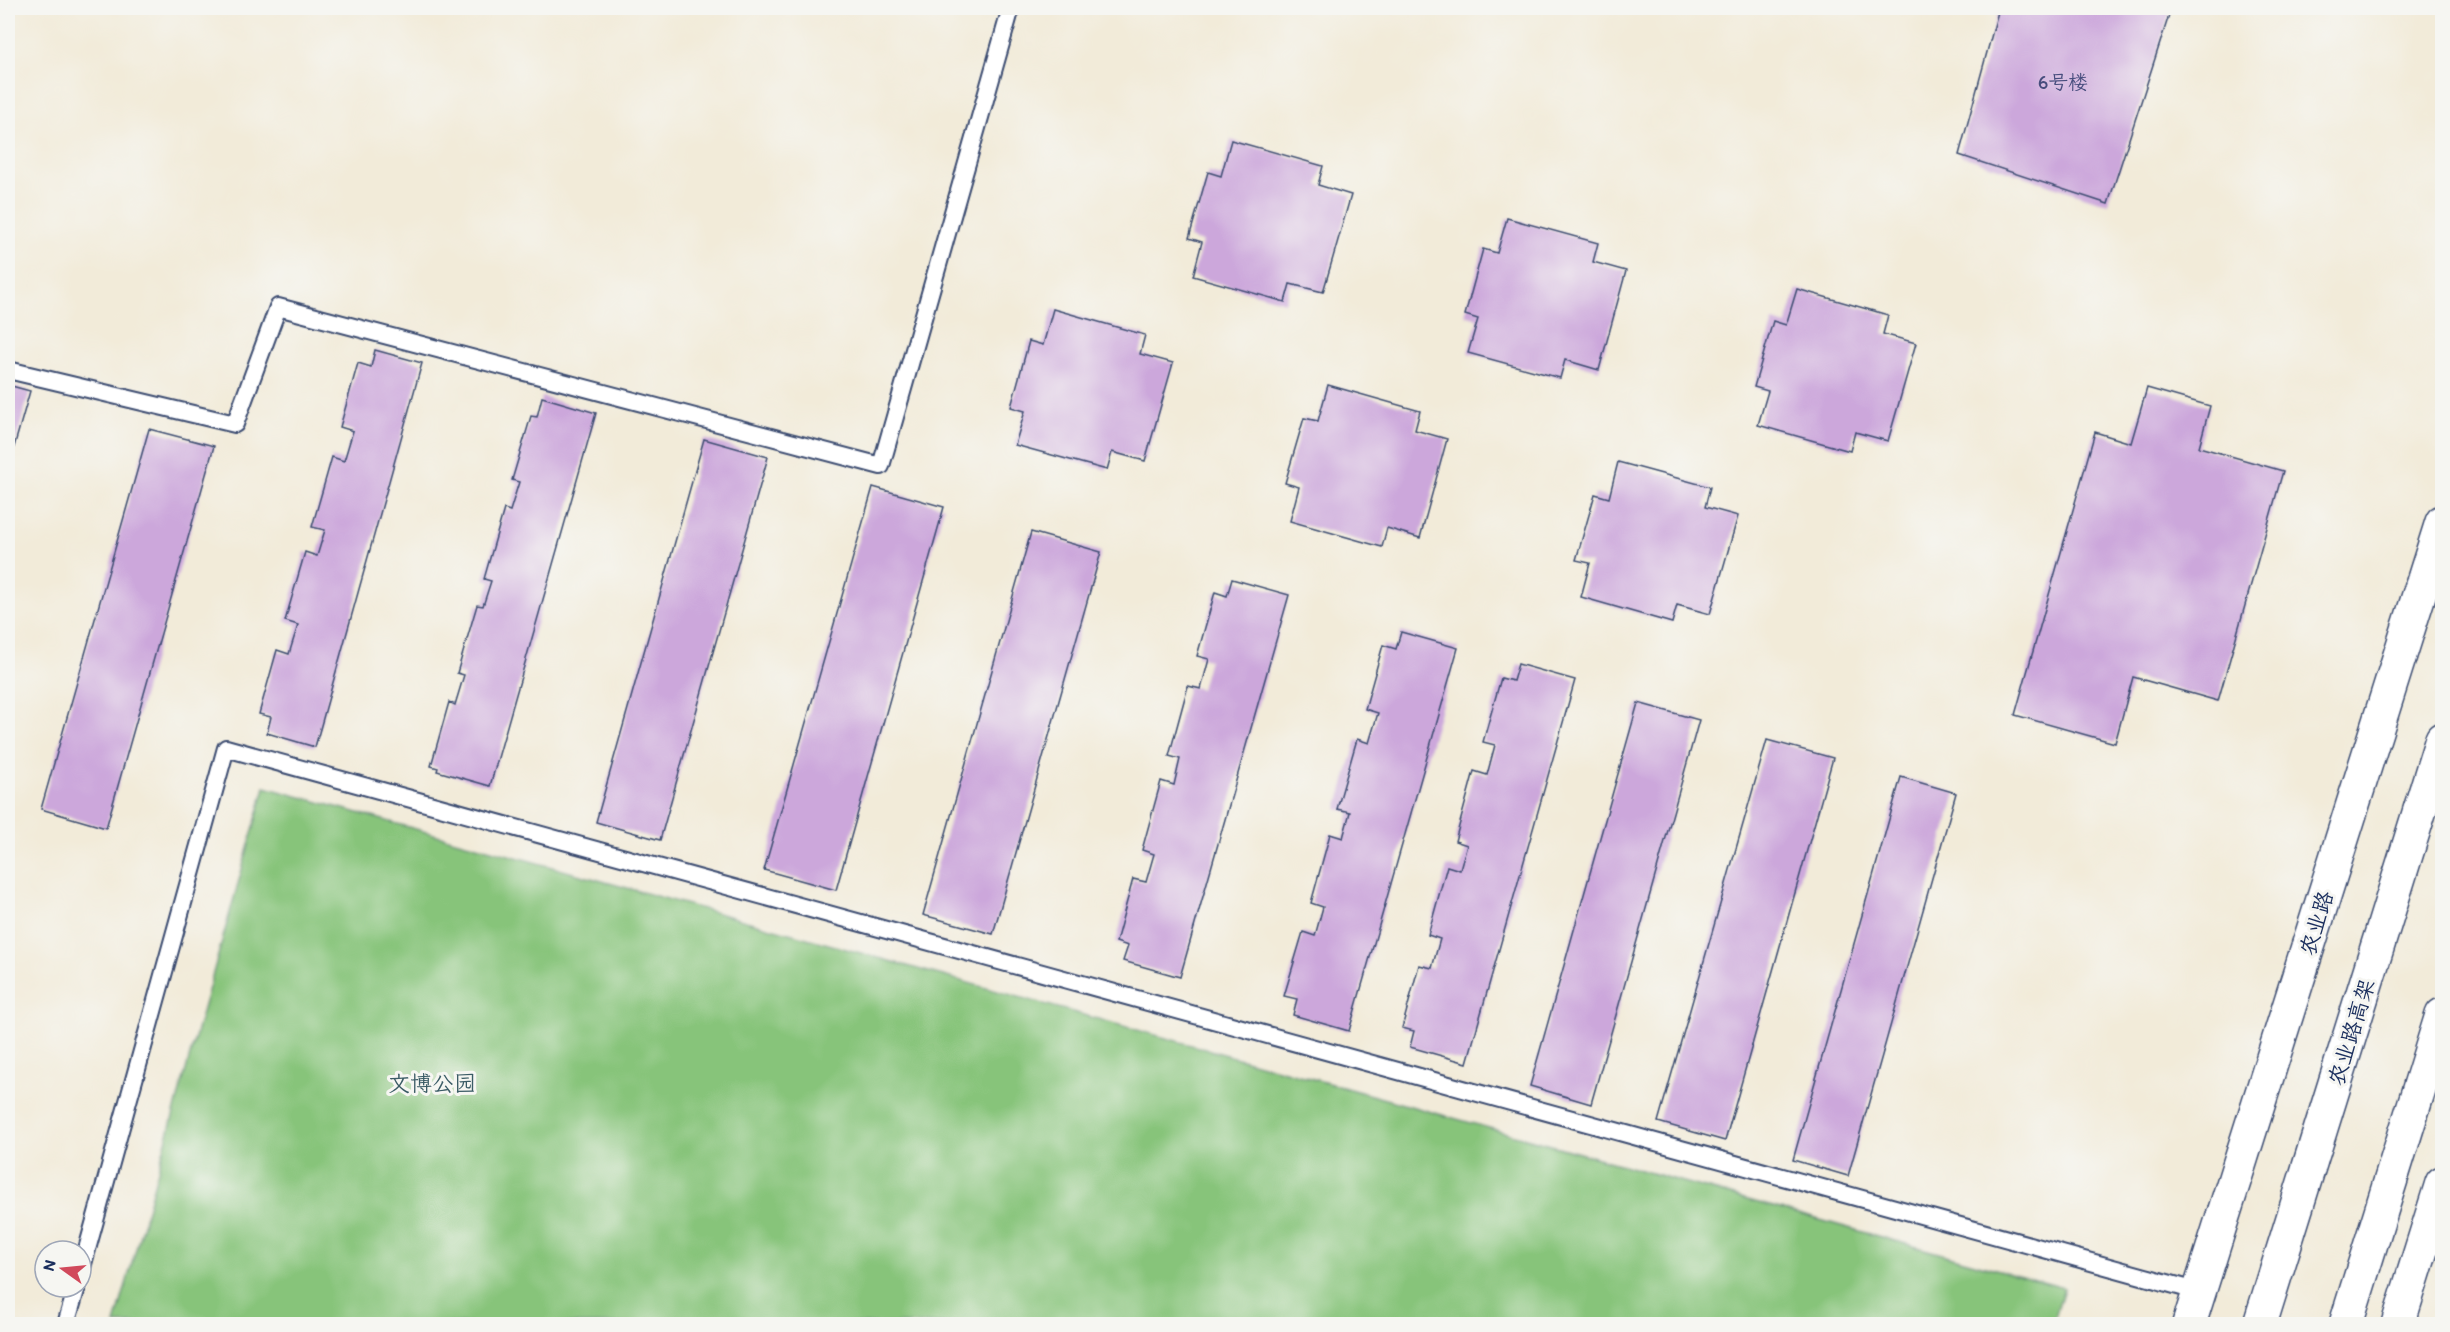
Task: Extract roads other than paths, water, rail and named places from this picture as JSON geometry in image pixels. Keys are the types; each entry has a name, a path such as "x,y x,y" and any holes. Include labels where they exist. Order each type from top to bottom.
{"main road":[{"name":"农业路","path":"2189,1324 2442,522"},
{"name":"农业路高架","path":"2260,1324 2442,739"},
{"path":"2346,1324 2442,1015"},
{"path":"2398,1324 2442,1183"}],"lane":[{"path":"8,370 235,424 278,307 881,466 1011,8"},
{"path":"90,1239 226,748 2200,1292"},
{"path":"66,1324 73,1299"}],"park label":[{"name":"文博公园","path":"432,1083"}]}
